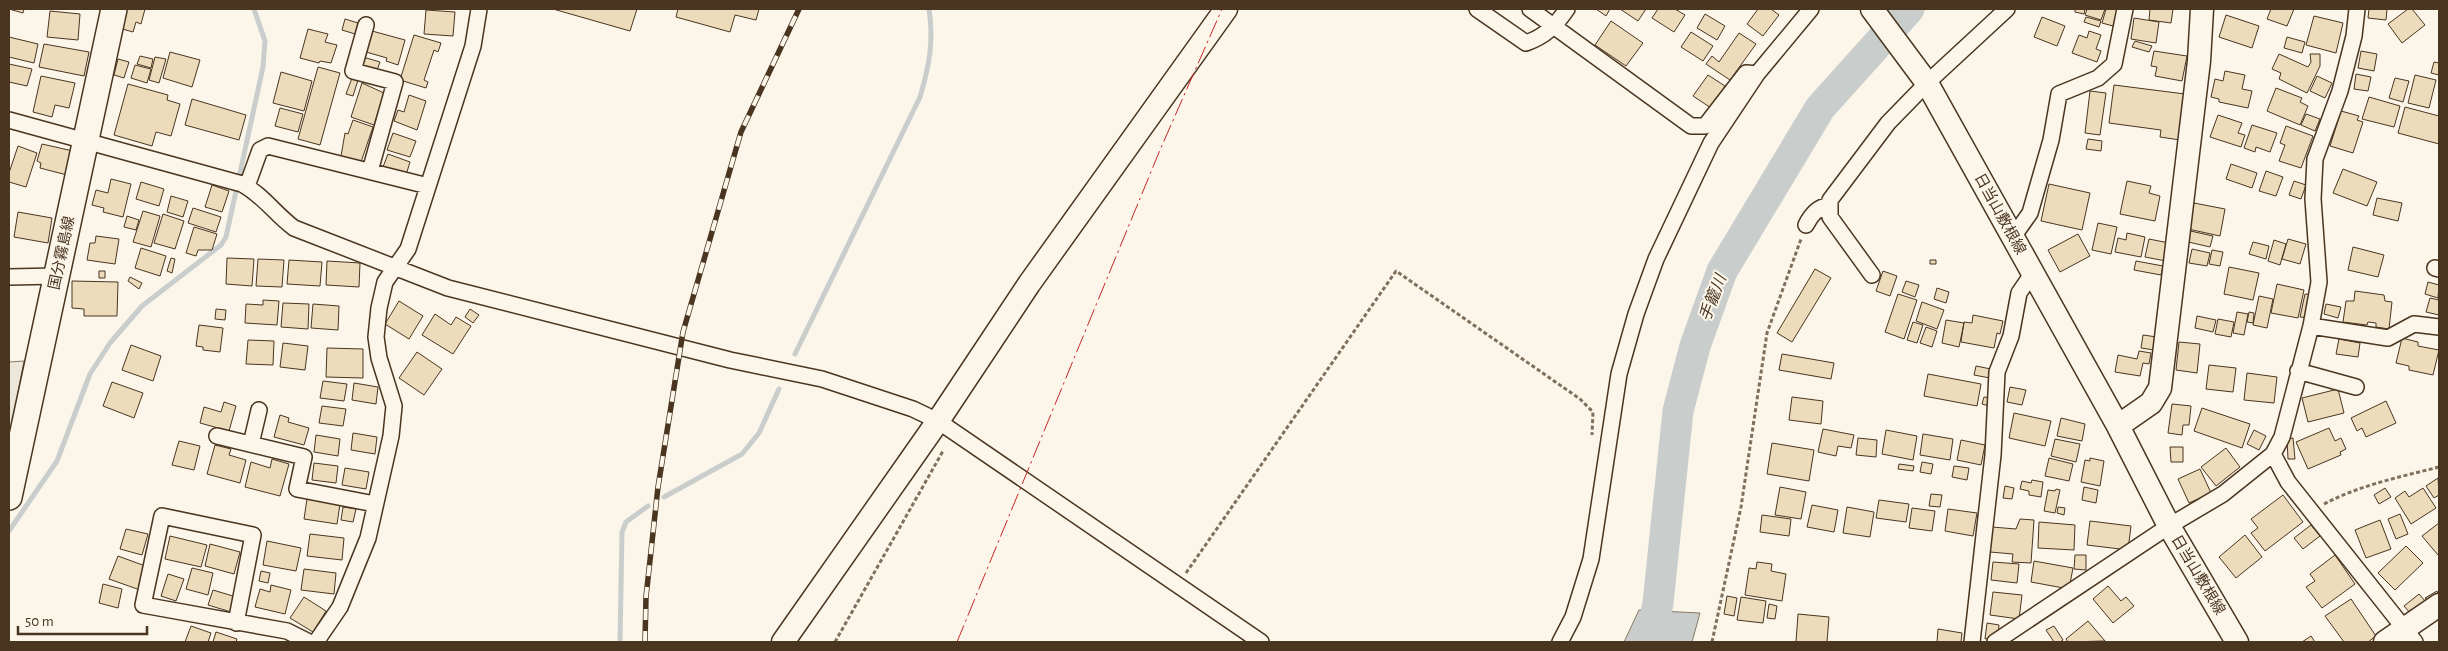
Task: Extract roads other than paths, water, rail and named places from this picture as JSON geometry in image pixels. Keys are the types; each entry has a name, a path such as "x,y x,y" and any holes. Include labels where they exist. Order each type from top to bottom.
{"main road":[{"name":"国分霧島線","path":"9,498 114,9"},
{"path":"783,642 946,426 1030,284 1226,9"},
{"name":"日当山敷根線","path":"1872,9 1925,80 2118,426 2169,526 2237,642"},
{"path":"2118,426 2151,403 2160,388 2199,61 2202,9"},
{"path":"2385,642 2410,636 2439,605"}],"street":[{"path":"316,642 340,607 368,538 391,436 394,406 379,358 376,337 384,282 398,266 408,249 473,46 479,9"},
{"path":"1477,9 1526,43 1537,39 1555,26 1567,9"},
{"path":"1530,9 1691,126 1705,126 1746,73 1757,74"},
{"path":"1560,642 1573,616 1590,559 1619,374 1636,314 1656,259 1711,143 1757,74 1810,9"},
{"path":"1872,275 1830,217 1828,206 1830,200 1888,123 1925,80 2007,9"},
{"path":"2013,237 2030,213 2051,140 2059,94 2098,78 2114,64 2125,9"},
{"path":"1995,642 2169,526 2223,494 2273,454 2282,437 2298,370 2312,326 2319,282 2313,199 2315,159 2340,91 2354,36 2357,9"},
{"path":"366,25 353,71 395,82 370,171"},
{"path":"9,120 86,139 240,184 261,196 279,217 294,228 398,266 448,288 730,360 822,379 913,409 946,426 1261,642"},
{"path":"240,184 260,150 268,146 428,186"},
{"path":"1806,225 1816,211 1821,207 1828,206"},
{"path":"1972,642 1993,455 1996,372 2011,336 2019,293 2032,274"},
{"path":"9,276 57,276"},
{"path":"2312,326 2388,338 2414,324 2439,327"},
{"path":"2298,370 2356,387"},
{"path":"251,444 259,410"},
{"path":"217,436 304,457 297,489 375,504"},
{"path":"2273,454 2288,482 2410,636"},
{"path":"236,623 253,535 162,516 143,605 236,623 287,631 309,642"}],"waterway":[{"path":"9,531 57,461 90,374 110,343 142,306 221,245 226,237 263,67 265,41 254,9"},
{"path":"795,354 920,97 930,54 929,9"},
{"name":"手籠川","path":"1651,642 1658,603 1678,411 1695,346 1722,271 1820,108 1909,9"},
{"path":"664,497 742,454 759,433 779,389"},
{"path":"620,642 622,532 626,522 648,506"}],"railway":[{"path":"645,642 646,597 658,487 683,332 741,132 799,9"}]}
